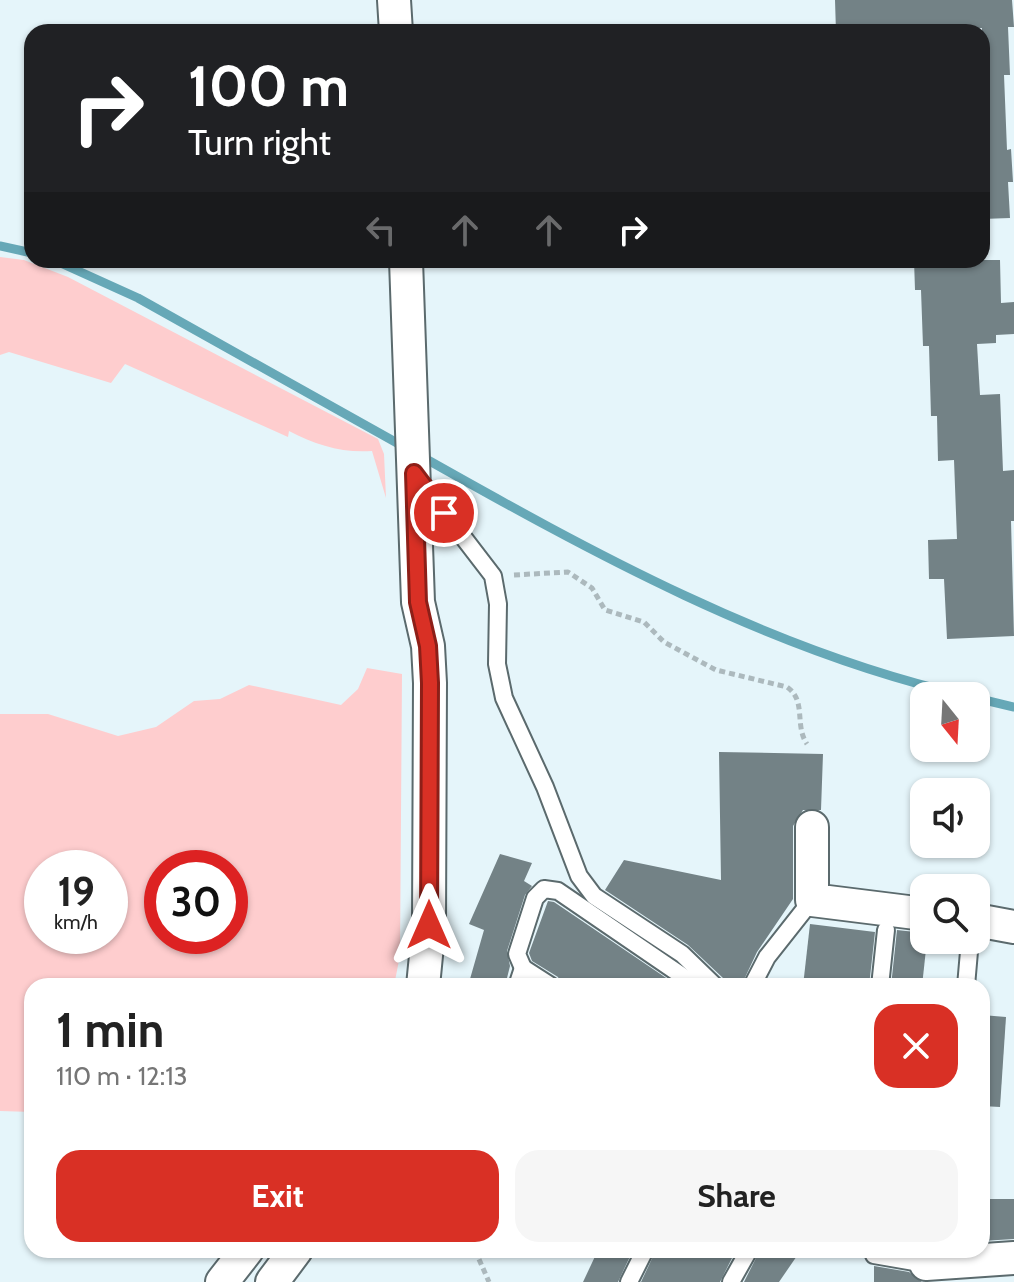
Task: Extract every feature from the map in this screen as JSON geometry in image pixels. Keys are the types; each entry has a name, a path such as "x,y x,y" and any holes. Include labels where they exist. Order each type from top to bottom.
{"street":[{"path":"394,0 396,24"},
{"path":"406,268 418,602 428,646 430,683 429,925 424,978"},
{"path":"812,827 812,900 910,912"},
{"path":"990,923 1014,927"},
{"path":"222,1282 241,1258"},
{"path":"272,1282 290,1258"},
{"path":"926,1264 1014,1258"}],"lane":[{"path":"414,473 488,570 498,604 497,664 504,698 545,787 579,876 594,896 682,954 707,978"},
{"path":"539,978 518,963 517,954 535,898 544,889 558,891 685,978"},
{"path":"756,978 767,957 812,900"},
{"path":"881,978 886,930"},
{"path":"967,978 969,954"},
{"path":"520,978 523,968"},
{"path":"629,1282 641,1258"},
{"path":"731,1282 744,1258"},
{"path":"891,1258 926,1264"}],"path":[{"path":"488,570 509,575 568,572 592,588 605,610 644,622 664,642 716,670 787,687 796,694 799,702 800,733 807,744"},
{"path":"478,1258 489,1282"}],"shaded area":[{"path":"0,257 24,260 24,268 45,268 68,277 378,439 384,454 386,498 372,451 329,447 289,431 288,437 125,364 111,383 9,352 0,355"},
{"path":"367,668 402,674 400,955 396,978 24,978 24,1112 0,1111 0,714 48,714 118,736 156,727 194,701 220,699 249,685 341,705 358,689"}],"building":[{"path":"835,0 1012,0 1014,27 1008,27 1010,75 1004,75 1007,150 1011,149 1013,182 1008,182 1010,218 990,219 990,24 836,24"},
{"path":"990,260 1000,260 1001,303 1014,302 1014,334 996,335 996,343 977,344 980,395 1000,394 1003,471 1014,470 1014,521 1011,521 1014,636 947,639 944,579 929,579 928,540 957,539 954,460 938,461 937,416 931,416 929,346 923,346 921,290 915,290 914,268 990,268"},
{"path":"719,752 823,754 821,810 803,810 793,826 793,899 757,952 745,978 723,978 688,945 605,890 624,860 721,880"},
{"path":"500,854 532,863 524,881 532,886 525,895 507,951 510,966 507,978 470,978 484,930 469,924"},
{"path":"548,901 554,902 666,978 558,978 532,961 529,953"},
{"path":"810,924 875,932 870,978 804,978"},
{"path":"897,930 910,931 910,954 925,954 923,978 892,978"},
{"path":"990,1016 1006,1017 1000,1107 990,1106"},
{"path":"990,1199 1014,1199 1014,1239 990,1240"},
{"path":"594,1258 629,1258 618,1282 583,1282"},
{"path":"652,1258 732,1258 720,1282 641,1282"},
{"path":"756,1258 796,1258 779,1282 744,1282"},
{"path":"874,1266 909,1272 922,1282 874,1282"}],"waterway":[{"path":"0,246 24,251"},
{"path":"72,268 138,298 406,448"},
{"path":"419,455 550,527 684,595 823,653 914,682"},
{"path":"990,701 1014,707"}],"route":[{"path":"429,925 430,683 428,646 418,602 414,473 444,513"}]}
